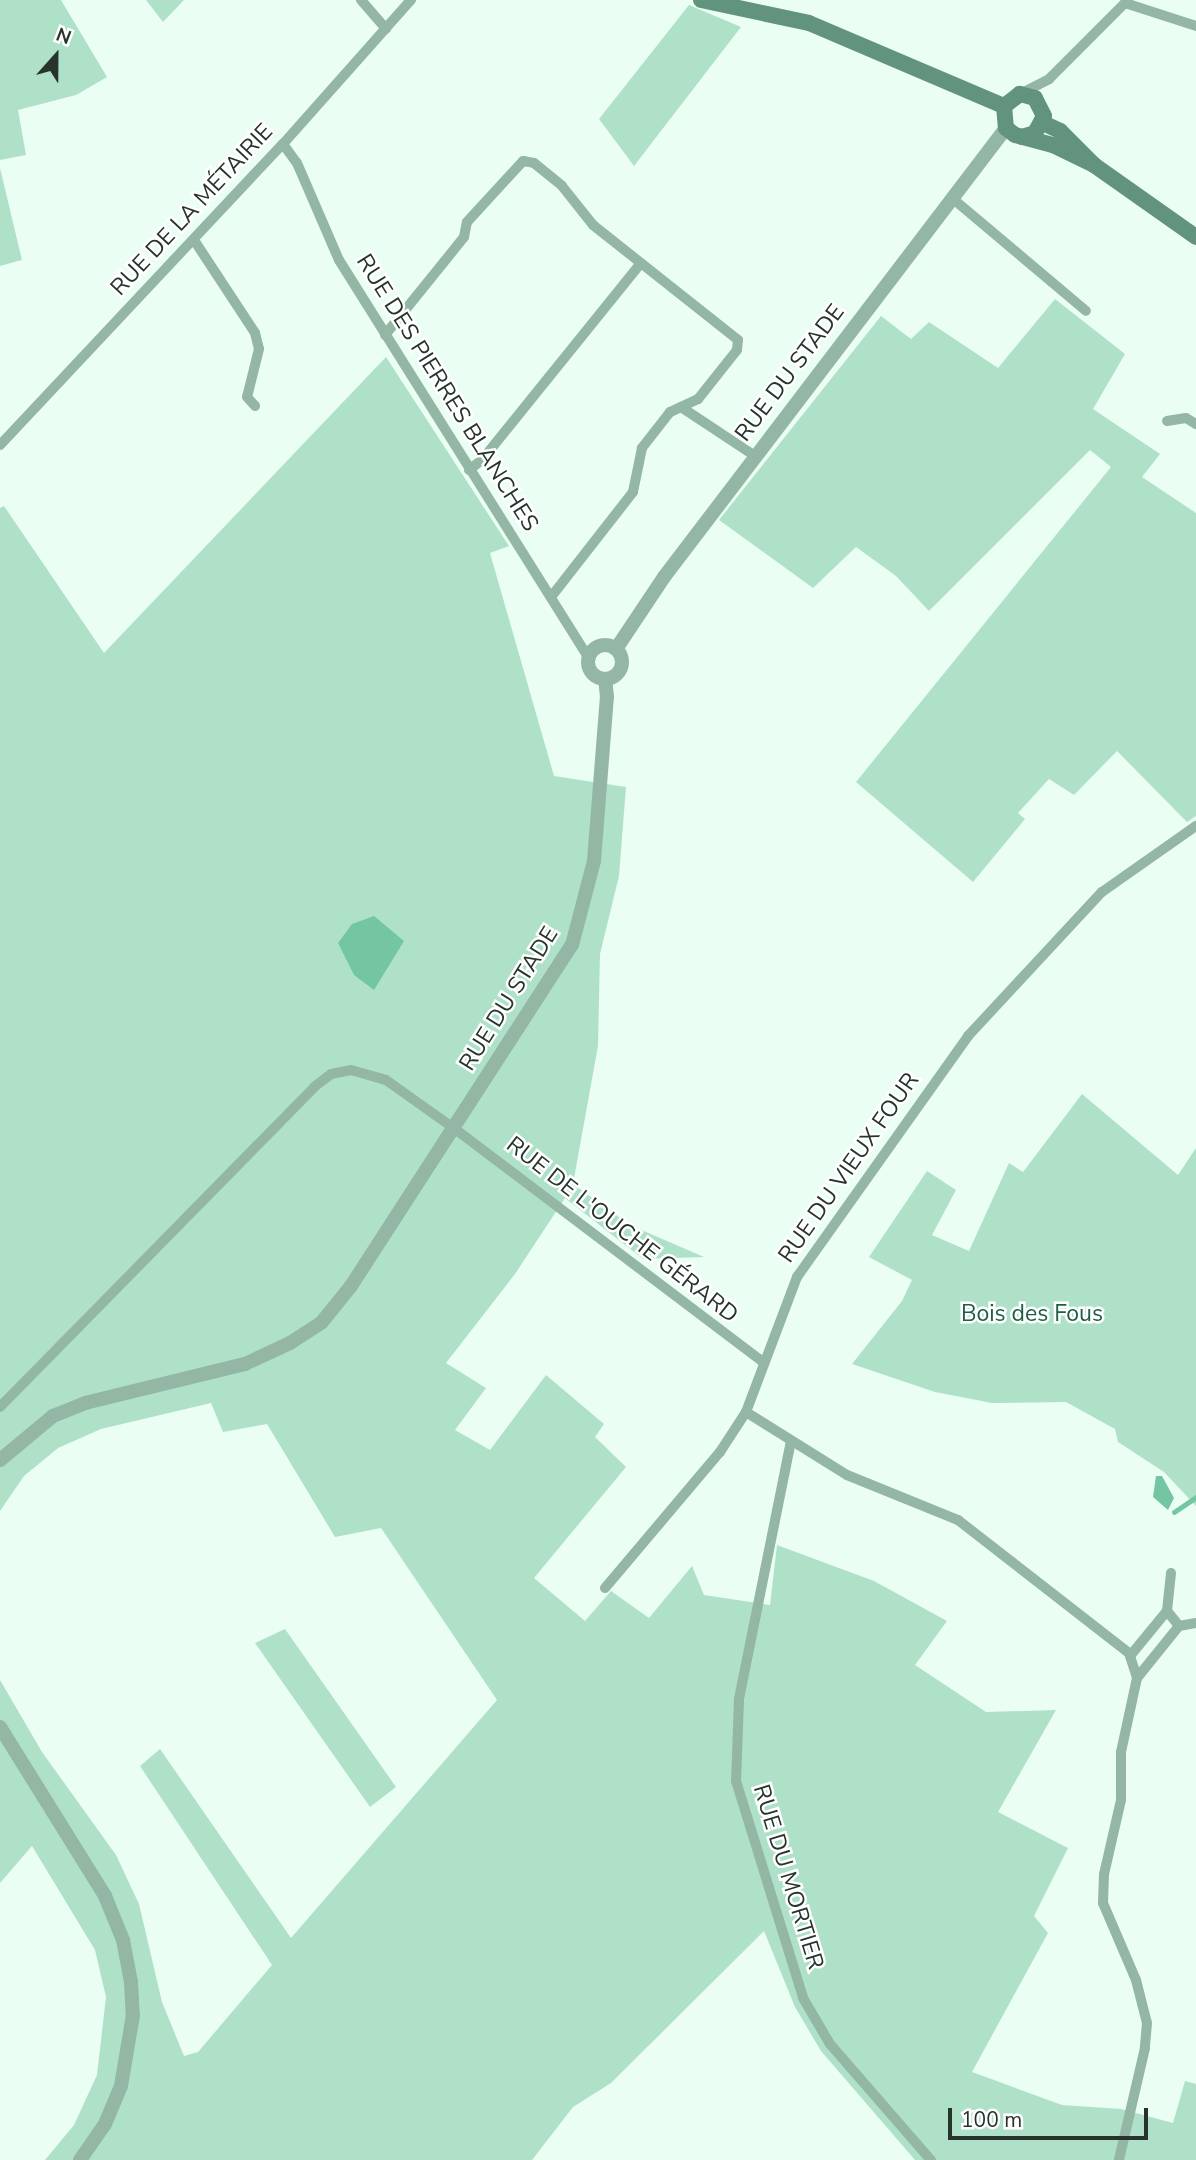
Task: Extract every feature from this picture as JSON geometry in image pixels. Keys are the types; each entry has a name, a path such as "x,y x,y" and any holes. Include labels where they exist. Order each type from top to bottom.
{"main road":[{"path":"701,0 808,23 1004,106"},
{"path":"1004,106 1020,94 1040,104 1043,123 1035,133 1022,137"},
{"path":"1004,106 1006,128 1022,137 1053,145 1094,165 1196,237"},
{"path":"1043,123 1060,131 1094,165"}],"street":[{"path":"361,0 386,29"},
{"name":"RUE DE LA MÉTAIRIE","path":"0,445 283,144 411,0"},
{"path":"1020,94 1049,79 1126,1 1196,26"},
{"path":"1040,104 1049,79"},
{"name":"RUE DU STADE","path":"616,649 755,456 1006,128"},
{"name":"RUE DES PIERRES BLANCHES","path":"283,144 297,163 338,260 589,658"},
{"path":"385,335 464,237 467,222 523,160 534,163 562,186 593,225 738,340 737,350 698,398 670,412 642,448 633,492 551,597"},
{"path":"952,198 1086,311"},
{"path":"194,240 255,333 259,349 247,397 255,406"},
{"path":"469,470 482,460 641,263"},
{"path":"681,407 755,456"},
{"path":"1167,421 1186,418 1196,424"},
{"path":"600,646 616,649 621,668 605,679 591,672 589,658 600,646"},
{"name":"RUE DU STADE","path":"0,1460 53,1416 85,1403 245,1364 322,1322 351,1286 572,945 585,912 594,861 607,697 605,679"},
{"name":"RUE DU VIEUX FOUR","path":"605,1588 720,1452 746,1412 797,1276 968,1036 1102,892 1196,826"},
{"name":"RUE DE L'OUCHE GÉRARD","path":"0,1407 331,1074 366,1072 386,1080 455,1129 764,1363"},
{"path":"746,1412 847,1475 958,1520 1130,1656 1137,1678"},
{"name":"RUE DU MORTIER","path":"790,1441 739,1700 736,1781 803,1998 830,2044 931,2160"},
{"path":"1130,1656 1167,1611 1171,1573"},
{"path":"1167,1611 1179,1626"},
{"path":"1119,2160 1147,2023 1136,1980 1102,1903 1104,1874 1121,1800 1121,1752 1137,1678 1179,1626 1196,1623"},
{"path":"0,1727 105,1896 123,1940 131,1982 133,2015 121,2086 105,2124 80,2160"}],"green space":[{"path":"0,0 61,0 107,77 76,95 18,110 26,155 0,160"},
{"path":"146,0 184,0 163,22"},
{"path":"689,5 741,27 634,166 599,119"},
{"path":"0,168 22,260 0,266"},
{"path":"1055,299 1125,354 1093,409 1160,454 1142,477 1196,513 1196,816 1187,822 1117,751 1074,795 1049,779 1018,813 1025,819 973,882 856,782 1111,467 1090,450 929,611 896,576 856,547 813,588 719,520 881,316 911,339 929,322 998,368"},
{"path":"386,357 509,546 490,553 554,776 626,787 619,876 600,954 598,1046 573,1184 630,1225 704,1257 643,1259 565,1198 515,1274 446,1363 486,1388 455,1430 490,1450 546,1375 604,1424 595,1437 626,1467 534,1578 585,1621 611,1591 649,1618 692,1566 704,1595 770,1605 777,1545 874,1581 947,1621 915,1665 986,1712 1056,1710 998,1812 1068,1848 1034,1916 1048,1933 972,2072 1062,2105 1121,2109 1173,2123 1185,2081 1196,2084 1196,2160 915,2160 821,2051 795,2007 764,1931 611,2083 573,2107 532,2160 45,2160 74,2125 97,2075 106,1997 95,1950 32,1846 0,1883 0,1680 42,1752 116,1855 139,1904 162,2002 184,2056 198,2052 272,1965 140,1766 160,1749 291,1938 497,1700 381,1528 335,1537 267,1424 223,1432 211,1403 101,1429 58,1448 24,1476 0,1511 0,508 4,506 104,653"},
{"name":"Bois des Fous","path":"1082,1094 1178,1175 1196,1148 1196,1506 1164,1472 1118,1442 1115,1429 1066,1402 992,1403 935,1392 852,1364 902,1301 912,1280 869,1257 927,1171 956,1190 932,1235 969,1251 1009,1163 1023,1172"},
{"path":"285,1629 396,1787 370,1807 255,1643"}],"shaded area":[{"path":"374,916 404,941 374,990 354,975 338,943 352,924"},
{"path":"1156,1476 1162,1476 1174,1498 1168,1510 1153,1497"}],"waterway":[{"path":"1174,1512 1196,1497"}]}
